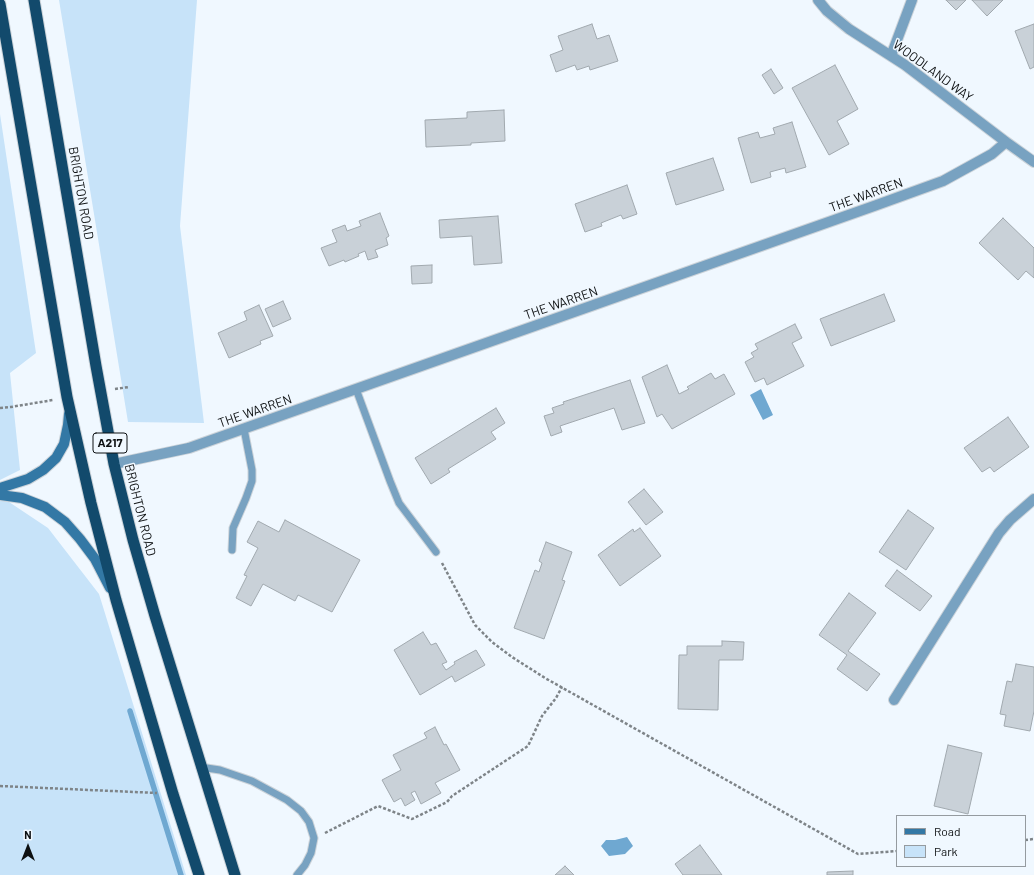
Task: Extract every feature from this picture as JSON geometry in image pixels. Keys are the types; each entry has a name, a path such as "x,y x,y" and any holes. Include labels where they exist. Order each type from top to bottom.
{"highway":[{"name":"BRIGHTON ROAD","path":"34,0 114,464 154,616 235,875"},
{"name":"A217","path":"0,4 69,405 91,503 116,600 173,794 199,875"}],"main road":[{"path":"0,488 28,479 43,470 56,458 64,444 68,425 69,405"},
{"path":"0,495 22,498 45,507 65,522 95,559 116,600"}],"street":[{"name":"WOODLAND WAY","path":"818,0 827,11 849,29 905,65 1034,162"},
{"path":"891,56 912,0"},
{"name":"THE WARREN","path":"114,464 189,448 943,181 992,154 1006,142"},
{"path":"1023,154 1034,150"},
{"path":"894,700 999,533 1010,520 1034,499"}],"lane":[{"path":"356,389 399,503 436,552"},
{"path":"232,550 233,528 252,481 252,470 244,428"},
{"path":"200,767 238,775 287,800 301,811 309,822 314,838 311,853 305,865 296,875"}],"path":[{"path":"436,552 475,625 492,642 512,657 562,688 858,854 896,851"},
{"path":"314,838 378,806 412,819 446,802 452,796 528,746 542,716 562,688"},
{"path":"0,786 152,793"}],"green space":[{"path":"59,0 197,0 180,226 204,423 128,422"},
{"path":"0,114 36,353 10,373 20,470 0,480"},
{"path":"0,496 48,528 99,594 186,875 0,875"}],"water":[{"path":"761,389 773,415 763,420 750,395"},
{"path":"627,837 633,846 625,854 609,856 601,846 606,840 615,840"}],"building":[{"path":"946,0 966,0 956,10"},
{"path":"972,0 1003,0 987,16"},
{"path":"592,24 597,39 609,35 618,61 590,70 589,66 577,70 575,65 556,72 550,55 563,50 558,36"},
{"path":"1034,24 1034,67 1030,69 1015,31"},
{"path":"835,65 858,109 837,121 849,144 829,155 792,88"},
{"path":"771,69 783,88 774,94 762,75"},
{"path":"504,110 505,141 471,143 471,145 426,147 425,120 467,118 467,112"},
{"path":"792,122 806,167 786,173 785,168 770,172 771,177 751,183 738,138 758,132 760,138 775,134 773,128"},
{"path":"713,158 724,190 676,205 666,173"},
{"path":"627,185 637,214 623,219 621,215 601,223 602,226 585,232 575,204"},
{"path":"380,213 389,236 386,238 388,245 375,250 378,257 368,260 365,251 358,254 359,256 345,262 344,260 329,266 321,248 337,242 332,230 345,225 347,231 361,226 359,221"},
{"path":"498,216 502,263 474,265 472,236 440,238 439,220"},
{"path":"1003,218 1034,248 1034,278 1026,271 1018,280 979,243"},
{"path":"432,265 432,283 412,284 411,266"},
{"path":"884,294 895,321 831,346 820,319"},
{"path":"283,301 291,319 273,327 265,309"},
{"path":"259,305 273,336 260,341 261,344 229,358 218,333 247,320 244,312"},
{"path":"795,324 802,338 792,343 804,366 767,385 764,378 755,382 745,362 754,357 751,353 758,349 755,344"},
{"path":"667,365 679,394 689,389 687,387 711,373 715,379 724,374 735,394 672,429 662,414 657,417 642,377"},
{"path":"630,380 645,423 622,430 614,408 560,426 562,432 551,436 544,416 554,413 552,408 564,404 563,402"},
{"path":"496,408 505,423 491,432 496,439 448,469 450,472 431,484 415,458"},
{"path":"1008,417 1029,447 994,472 990,467 982,472 964,448"},
{"path":"644,489 663,512 646,525 628,502"},
{"path":"908,510 934,528 906,570 879,552"},
{"path":"285,520 360,560 332,612 298,595 295,601 263,584 251,606 236,598 247,576 244,575 258,548 247,542 258,521 279,532"},
{"path":"640,528 661,556 620,586 598,555 633,529 634,532"},
{"path":"546,542 572,552 562,580 565,581 544,639 514,628 535,570 539,572 542,563 539,561"},
{"path":"897,570 932,596 920,611 885,586"},
{"path":"849,593 876,613 848,651 880,674 867,691 837,669 847,655 819,635"},
{"path":"423,632 431,645 436,643 447,662 442,664 446,670 455,664 454,662 476,650 485,665 455,682 452,676 420,695 394,650"},
{"path":"722,641 744,642 743,660 719,660 718,710 678,709 679,655 687,655 687,646 722,646"},
{"path":"1016,664 1034,667 1034,711 1030,731 1004,726 1006,715 1000,714 1007,681 1012,682"},
{"path":"435,727 444,745 446,744 460,770 435,783 441,793 421,804 415,791 411,793 415,800 405,806 401,798 394,802 382,780 401,770 393,755 427,738 424,733"},
{"path":"948,745 982,753 968,814 934,806"},
{"path":"700,845 722,875 683,875 675,864"},
{"path":"565,866 574,875 555,875"},
{"path":"853,871 853,875 827,875 827,872"}],"waterway":[{"path":"130,711 181,875"}]}
